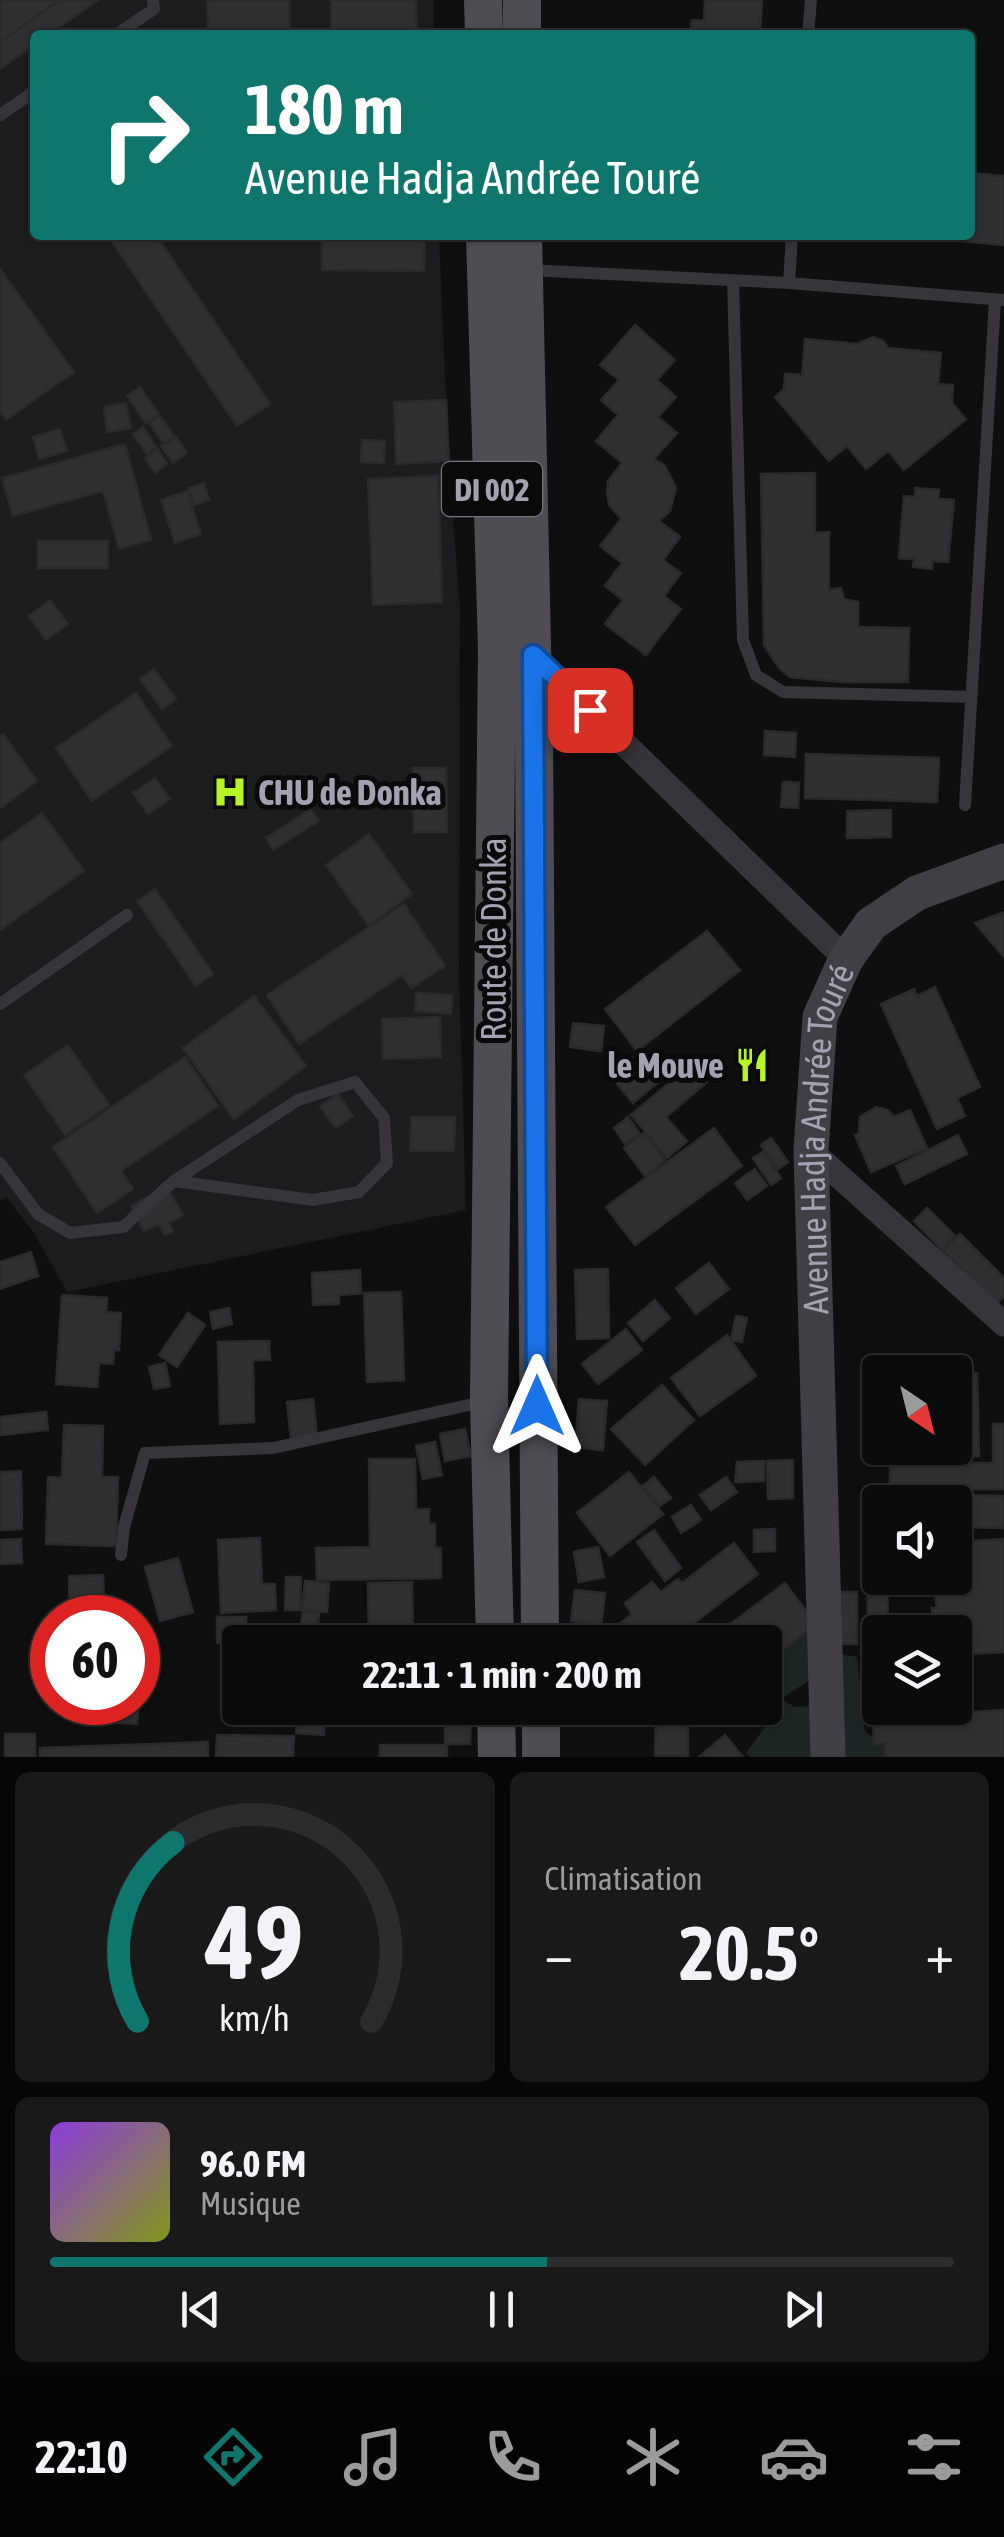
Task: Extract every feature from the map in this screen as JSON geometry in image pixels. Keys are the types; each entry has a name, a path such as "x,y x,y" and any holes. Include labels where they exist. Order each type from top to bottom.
{"main road":[{"path":"484,0 484,30"},
{"path":"522,0 522,30"},
{"name":"Route de Donka","path":"485,253 497,649 489,1400 495,1625"},
{"name":"Route de Donka","path":"523,253 533,655 540,1625"},
{"path":"846,959 872,924 917,892 1004,861"},
{"name":"Avenue Hadja Andrée Touré","path":"828,1757 812,1151 820,1018 846,959"},
{"path":"496,1725 497,1757"},
{"path":"541,1725 542,1757"}],"street":[{"name":"Avenue Hadja Andrée Touré","path":"533,655 846,959"},
{"path":"812,1151 1002,1321"}],"lane":[{"path":"123,30 154,9 153,0"},
{"path":"808,30 811,0"},
{"path":"0,115 30,94"},
{"path":"788,282 792,240"},
{"path":"485,253 523,253 733,280 1000,300 965,805"},
{"path":"733,280 743,640 756,674 782,692 971,697"},
{"path":"0,1004 127,915"},
{"path":"0,1163 38,1214 70,1234 123,1227 174,1181 298,1100 354,1082 384,1118 386,1163 359,1192 313,1200 174,1181"},
{"path":"120,1556 145,1453 273,1448 489,1400"}],"shaded area":[{"name":"CHU de Donka","path":"0,0 434,0 434,30 30,30 30,240 439,240 449,473 460,607 459,978 466,1210 67,1292 34,1233 6,1197 0,1201"},
{"path":"789,1608 822,1640 823,1671 782,1698 782,1625 754,1624"},
{"path":"839,1654 857,1657 865,1731 898,1757 750,1757 746,1753 766,1725 782,1725 782,1700 795,1707 825,1705"}],"building":[{"path":"0,0 60,0 0,42"},
{"path":"60,0 98,0 55,30 30,30 30,48 0,69 0,42"},
{"path":"207,0 289,0 290,30 208,30"},
{"path":"331,0 416,0 417,30 331,30"},
{"path":"705,0 762,0 760,30 691,30 692,20 704,21"},
{"path":"975,173 1004,176 1004,245 950,240 975,240"},
{"path":"111,240 159,240 270,404 237,426"},
{"path":"322,240 425,240 424,271 322,270"},
{"path":"0,269 74,372 6,420 0,411"},
{"path":"635,325 675,360 657,380 676,397 658,417 677,433 654,459 665,466 676,488 670,511 659,521 680,537 663,560 681,573 664,596 681,609 646,655 605,624 623,600 605,586 622,563 600,546 621,519 609,505 607,492 608,481 622,463 596,441 618,415 601,400 619,380 600,365"},
{"path":"873,337 888,348 941,353 938,384 953,385 952,403 966,419 904,470 888,451 866,469 847,446 829,461 775,397 784,389 785,374 802,375 805,339 858,344"},
{"path":"140,387 159,414 146,423 127,396"},
{"path":"446,400 449,461 396,464 394,402"},
{"path":"126,403 131,428 107,432 104,407"},
{"path":"160,416 174,436 163,443 149,422"},
{"path":"143,427 157,448 147,454 133,434"},
{"path":"60,429 67,451 39,459 33,437"},
{"path":"176,437 187,453 173,463 161,446"},
{"path":"362,440 385,441 384,463 361,462"},
{"path":"125,444 151,540 119,549 103,491 13,516 2,478"},
{"path":"158,449 167,464 155,473 145,458"},
{"path":"815,473 815,533 829,532 829,590 841,588 844,599 858,602 858,627 909,628 908,682 790,677 764,645 761,474"},
{"path":"438,476 442,602 373,605 368,479"},
{"path":"204,483 209,500 194,505 189,488"},
{"path":"915,488 939,490 938,499 954,500 948,562 933,561 932,569 913,567 914,559 899,558 904,496 915,497"},
{"path":"187,491 201,534 175,543 161,500"},
{"path":"38,541 108,541 108,568 38,568"},
{"path":"50,600 68,624 46,640 29,616"},
{"path":"154,669 176,699 162,709 140,679"},
{"path":"136,693 172,746 92,801 56,748"},
{"path":"765,731 796,733 795,757 764,755"},
{"path":"3,734 37,781 0,808 0,736"},
{"path":"806,754 939,758 937,802 805,798"},
{"path":"413,768 446,768 447,832 414,832"},
{"path":"155,778 170,799 148,814 133,793"},
{"path":"783,782 799,783 798,808 781,807"},
{"path":"311,809 319,821 273,850 266,838"},
{"path":"891,810 891,837 847,838 847,811"},
{"path":"42,813 84,871 0,930 0,843"},
{"path":"369,834 412,894 368,925 326,865"},
{"path":"155,889 213,974 196,986 137,901"},
{"path":"404,904 445,966 411,988 402,975 299,1044 267,995"},
{"path":"1004,912 1004,957 975,923"},
{"path":"707,931 740,970 637,1051 605,1009"},
{"path":"935,987 980,1087 957,1098 965,1116 937,1129 881,1004 914,989 917,996"},
{"path":"416,993 452,995 451,1014 415,1011"},
{"path":"254,996 306,1066 234,1119 183,1048"},
{"path":"440,1017 441,1057 383,1059 382,1019"},
{"path":"573,1023 604,1026 601,1051 570,1047"},
{"path":"68,1045 109,1105 65,1135 24,1075"},
{"path":"635,1056 657,1083 633,1103 610,1075"},
{"path":"185,1057 218,1106 121,1171 133,1189 97,1213 53,1147"},
{"path":"692,1064 707,1082 666,1117 687,1141 667,1158 631,1115"},
{"path":"338,1094 353,1116 335,1128 320,1106"},
{"path":"876,1107 888,1110 894,1117 910,1110 927,1148 871,1172 855,1135 859,1133 860,1117"},
{"path":"411,1117 455,1117 454,1151 410,1151"},
{"path":"628,1117 640,1134 625,1144 614,1128"},
{"path":"714,1128 742,1166 635,1245 606,1207"},
{"path":"644,1133 665,1160 645,1176 624,1148"},
{"path":"958,1135 967,1154 905,1184 896,1166"},
{"path":"771,1138 788,1162 778,1169 761,1145"},
{"path":"763,1152 781,1178 771,1185 753,1158"},
{"path":"755,1169 767,1186 747,1200 735,1183"},
{"path":"167,1187 183,1215 169,1223 173,1231 165,1235 159,1224 144,1231 131,1206"},
{"path":"927,1208 955,1236 942,1250 914,1221"},
{"path":"960,1234 1004,1278 1004,1296 996,1304 943,1251"},
{"path":"31,1252 38,1276 0,1289 0,1262"},
{"path":"709,1263 729,1289 696,1314 676,1288"},
{"path":"608,1269 609,1338 577,1339 575,1270"},
{"path":"360,1270 361,1293 339,1295 339,1304 313,1305 312,1273"},
{"path":"401,1292 404,1380 367,1382 364,1293"},
{"path":"62,1295 107,1298 106,1312 121,1313 119,1350 114,1350 113,1364 99,1363 97,1387 56,1384"},
{"path":"655,1300 670,1318 643,1341 628,1323"},
{"path":"229,1308 232,1324 213,1329 210,1312"},
{"path":"188,1313 205,1325 177,1367 159,1355"},
{"path":"736,1316 747,1318 742,1342 731,1340"},
{"path":"626,1329 642,1350 598,1384 582,1364"},
{"path":"727,1335 756,1376 700,1416 671,1378"},
{"path":"269,1341 270,1360 253,1360 254,1422 220,1424 218,1342"},
{"path":"165,1363 170,1386 154,1389 149,1367"},
{"path":"972,1373 977,1373 979,1456 972,1456"},
{"path":"662,1385 694,1420 645,1465 611,1429"},
{"path":"313,1399 317,1436 291,1439 287,1402"},
{"path":"579,1399 607,1401 603,1450 575,1447"},
{"path":"46,1412 48,1430 0,1435 0,1417"},
{"path":"993,1424 1004,1424 1004,1489 890,1485 890,1465 993,1463"},
{"path":"64,1425 103,1426 102,1477 118,1477 116,1546 46,1544 48,1477 62,1478"},
{"path":"465,1429 471,1456 445,1461 440,1434"},
{"path":"435,1442 442,1475 423,1479 416,1446"},
{"path":"369,1459 415,1459 416,1510 429,1509 429,1524 435,1524 435,1548 441,1548 441,1578 317,1580 316,1548 370,1547"},
{"path":"793,1460 793,1498 768,1499 767,1461"},
{"path":"764,1461 764,1481 735,1482 737,1462"},
{"path":"21,1471 22,1529 0,1530 0,1472"},
{"path":"629,1472 663,1514 610,1556 577,1513"},
{"path":"654,1477 671,1498 660,1506 643,1486"},
{"path":"726,1477 737,1492 711,1510 700,1495"},
{"path":"972,1495 1004,1496 1004,1528 972,1527"},
{"path":"691,1505 701,1520 681,1533 672,1517"},
{"path":"775,1529 775,1551 754,1552 754,1530"},
{"path":"654,1530 681,1568 665,1581 637,1542"},
{"path":"260,1538 262,1584 275,1584 276,1610 221,1613 218,1540"},
{"path":"21,1539 22,1563 0,1564 0,1540"},
{"path":"1004,1539 1004,1652 972,1654 972,1615 932,1615 932,1608 937,1608 935,1595 972,1595 972,1541"},
{"path":"734,1543 758,1574 691,1625 618,1625 632,1614 625,1603 652,1582 661,1592 678,1579 682,1583"},
{"path":"598,1547 604,1577 579,1582 574,1552"},
{"path":"178,1558 193,1612 160,1621 160,1595 153,1595 145,1567"},
{"path":"103,1575 104,1595 69,1595 69,1576"},
{"path":"286,1577 301,1577 300,1610 285,1610"},
{"path":"305,1581 329,1583 327,1612 302,1610"},
{"path":"412,1582 413,1625 369,1625 368,1583"},
{"path":"785,1583 816,1624 782,1650 782,1625 729,1625"},
{"path":"575,1590 605,1593 601,1625 571,1621"},
{"path":"833,1592 857,1592 857,1644 833,1644"},
{"path":"868,1595 887,1595 888,1615 868,1615"},
{"path":"303,1612 319,1613 318,1625 301,1625"},
{"path":"217,1617 246,1617 246,1625 222,1625 222,1643 217,1643"},
{"path":"1004,1710 1004,1757 885,1757 885,1743 874,1744 873,1725 972,1725 972,1712"},
{"path":"297,1725 324,1725 324,1735 296,1733"},
{"path":"445,1725 471,1725 470,1744 445,1744"},
{"path":"656,1725 688,1725 688,1756 655,1756"},
{"path":"5,1734 35,1734 35,1757 5,1757"},
{"path":"217,1735 294,1736 293,1757 216,1757"},
{"path":"725,1735 743,1757 699,1757"},
{"path":"208,1742 208,1757 40,1757 40,1748"},
{"path":"380,1745 447,1745 447,1757 380,1757"}],"place":[{"name":"CHU de Donka","path":"230,792"},
{"name":"le Mouve","path":"752,1065"}],"route":[{"path":"537,1406 533,655 590,710"}]}
